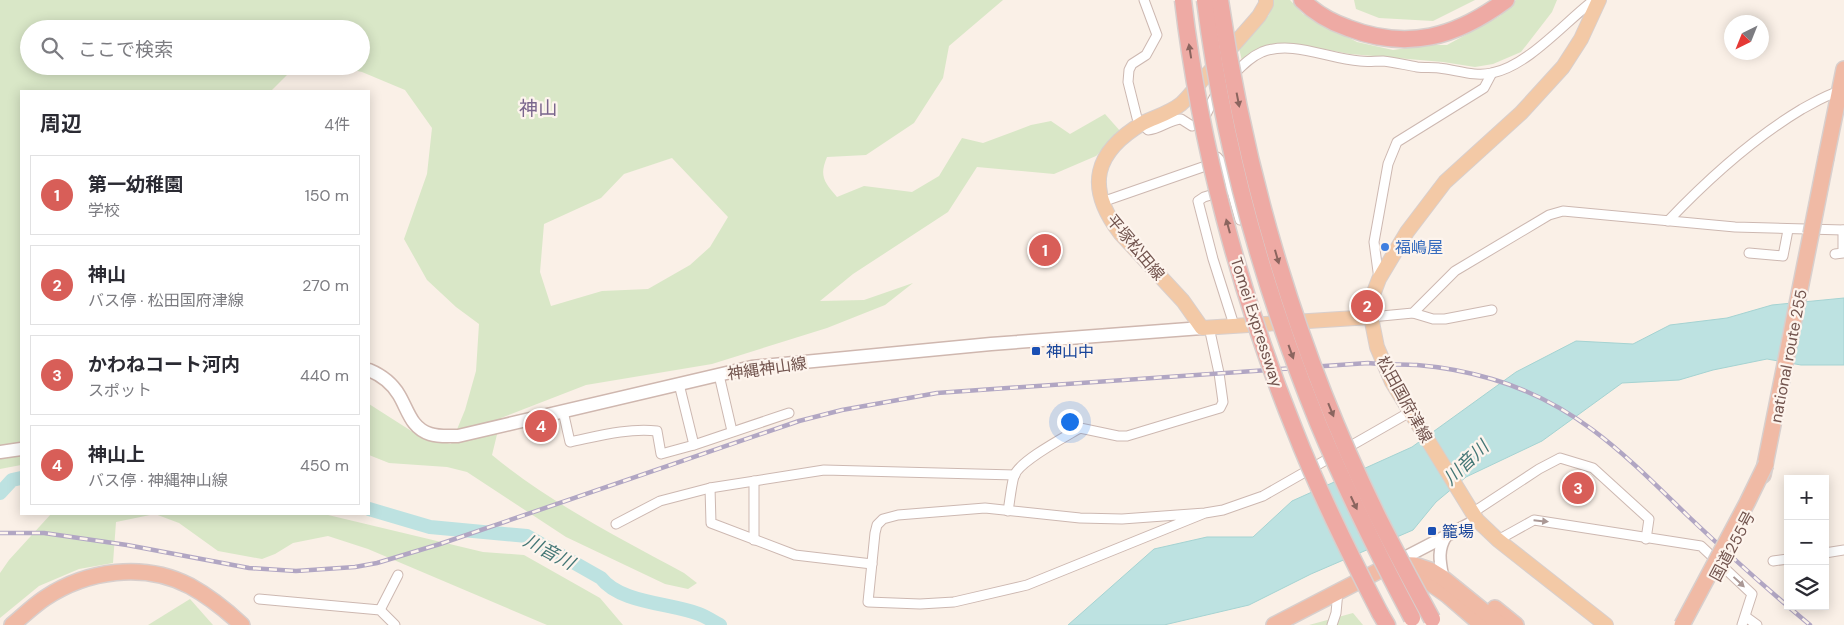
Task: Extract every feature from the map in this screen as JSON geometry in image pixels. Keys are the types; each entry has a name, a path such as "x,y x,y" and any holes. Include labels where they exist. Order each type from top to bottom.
{"highway":[{"name":"Tomei Expressway","path":"1183,0 1197,93 1226,219 1246,292 1294,431 1323,498 1384,619"},
{"path":"1204,0 1217,81 1230,142 1266,275 1284,331 1318,423 1360,517 1414,621"},
{"path":"1220,0 1243,127 1281,270 1306,344 1333,414 1371,502 1434,622"},
{"path":"1302,0 1322,15 1339,24 1383,38 1405,40 1428,38 1450,32 1470,24 1506,0"},
{"path":"1318,0 1344,16 1363,23 1405,30 1447,24 1467,16 1490,0"},
{"name":"national route 255","path":"1682,625 1748,503 1766,464 1842,80"},
{"name":"国道255号","path":"1691,625 1756,500 1766,464"},
{"path":"1392,564 1411,570 1424,578 1482,625"},
{"path":"1274,625 1392,564 1416,565 1462,580 1516,625"},
{"path":"12,625 43,599 61,588 79,580 127,571 168,577 190,586 218,603 242,625"},
{"path":"1442,572 1501,625"}],"main road":[{"name":"平塚松田線","path":"1205,327 1184,301 1112,222 1102,202 1098,181 1099,169 1105,158 1130,132 1180,105 1259,16 1266,4 1266,0"},
{"name":"松田国府津線","path":"1599,0 1581,39 1563,66 1521,114 1445,182 1407,232 1379,279 1373,295 1371,317 1377,347 1384,364 1411,415 1472,512 1498,540 1606,625"},
{"path":"1205,327 1371,317"},
{"name":"神縄神山線","path":"370,370 378,374 390,384 399,395 407,413 416,426 429,434 458,436 752,367 991,344 1205,327"},
{"path":"0,452 20,450"}],"street":[{"path":"1144,0 1157,35 1146,55 1132,64 1129,70 1128,82 1138,118 1148,130 1155,130 1173,120 1181,119 1192,126 1225,166 1240,220"},
{"path":"1192,126 1199,124 1207,116 1208,108 1214,95 1248,60 1262,52 1274,49 1293,49 1359,61 1383,61 1419,67 1440,68 1474,75 1492,73 1506,68 1533,52 1594,0"},
{"path":"1379,279 1374,242 1388,164 1396,142 1484,88 1492,73"},
{"path":"1668,221 1730,161 1781,121 1827,94 1842,80"},
{"path":"1102,202 1220,161"},
{"path":"1231,189 1204,197 1198,201 1213,259 1234,325"},
{"path":"1413,313 1455,271 1549,215 1563,211 1735,228 1844,230 1842,253 1835,254"},
{"path":"1749,253 1784,256 1788,230"},
{"path":"1371,317 1413,313 1433,319 1445,319 1492,310"},
{"path":"1008,511 1014,474 1024,464 1080,428 1118,436 1127,436 1220,408 1223,402 1219,373 1205,327"},
{"path":"719,375 732,431"},
{"path":"679,384 694,445"},
{"path":"563,411 570,442 616,432 640,429 657,431 661,454 790,413"},
{"path":"1205,514 1122,519 1080,518 985,508 898,515 883,519 877,525 868,602 902,604 954,602 1027,585 1205,514 1263,496 1411,415"},
{"path":"1392,564 1446,536 1472,512 1539,469 1560,458 1593,468 1649,518 1646,539"},
{"path":"616,524 660,500 710,488 824,470 1014,474"},
{"path":"754,481 754,540"},
{"path":"710,488 711,523 795,555 872,564"},
{"path":"1498,540 1534,520 1646,539 1702,546 1752,594 1744,621 1757,625"},
{"path":"1442,572 1439,553 1446,536"},
{"path":"1829,552 1844,550"},
{"path":"1773,561 1784,560"},
{"path":"380,610 398,575"},
{"path":"1332,625 1336,613 1338,591"},
{"path":"259,599 380,610 395,625"}],"green space":[{"path":"0,0 1003,0 949,46 943,78 914,123 866,155 827,157 823,169 824,178 837,197 864,186 912,192 939,176 962,138 983,143 1031,125 1051,121 1070,134 1105,114 1121,132 1096,156 1054,174 977,167 948,212 853,274 820,301 864,300 913,283 885,305 827,328 712,364 586,385 501,418 492,455 537,489 561,504 684,573 697,583 688,589 665,584 566,537 467,472 447,467 389,463 370,455 370,405 416,434 451,444 465,410 476,371 479,324 456,307 427,280 404,239 427,174 432,128 405,90 369,75 370,20 20,20 20,75 287,75 272,90 20,90 20,465 0,469","holes":["672,158 728,217 710,247 690,265 648,289 602,291 551,306 540,272 544,224 601,198 624,174"]},
{"path":"1273,0 1290,0 1303,14 1357,42 1393,50 1426,45 1447,45 1500,16 1516,0 1557,0 1552,12 1521,52 1493,64 1475,67 1443,62 1350,54 1296,44 1278,43 1251,53 1242,61 1239,48 1269,15"},
{"path":"1354,0 1475,0 1433,21 1379,18 1356,9"},
{"path":"50,515 150,515 116,522 113,563 79,569 39,586 0,618 0,573 9,560"},
{"path":"158,515 328,515 483,552 524,555 600,598 623,625 547,625 368,549 328,536 293,543 275,554 262,559 218,551 179,523"},
{"path":"190,599 213,625 148,625"},
{"path":"1353,613 1363,625 1309,625"}],"water":[{"path":"1844,298 1844,365 1801,365 1767,359 1713,370 1679,380 1622,383 1542,441 1466,477 1436,502 1413,530 1311,574 1249,605 1164,625 1068,625 1154,549 1207,537 1253,537 1292,501 1412,447 1516,372 1576,341 1633,344 1670,325 1727,318 1772,305"}],"waterway":[{"name":"川音川","path":"0,493 12,480 20,478"},
{"name":"川音川","path":"370,509 430,527 527,536 601,578 620,593 687,610 720,625"}],"railway":[{"path":"0,533 44,533 127,545 249,568 296,571 355,567 377,563 440,544 799,421 842,410 937,393 1368,363 1417,365 1455,370 1492,379 1550,403 1575,418 1622,453 1733,558 1810,625"}],"place":[{"name":"福嶋屋","path":"1385,247"},
{"name":"第一幼稚園","path":"1045,250"},
{"name":"神山","path":"1367,306"},
{"name":"神山中","path":"1036,351"},
{"name":"神山上","path":"541,426"},
{"name":"かわねコート河内","path":"1578,488"},
{"name":"籠場","path":"1432,531"}],"district":[{"name":"神山","path":"538,108"}]}
